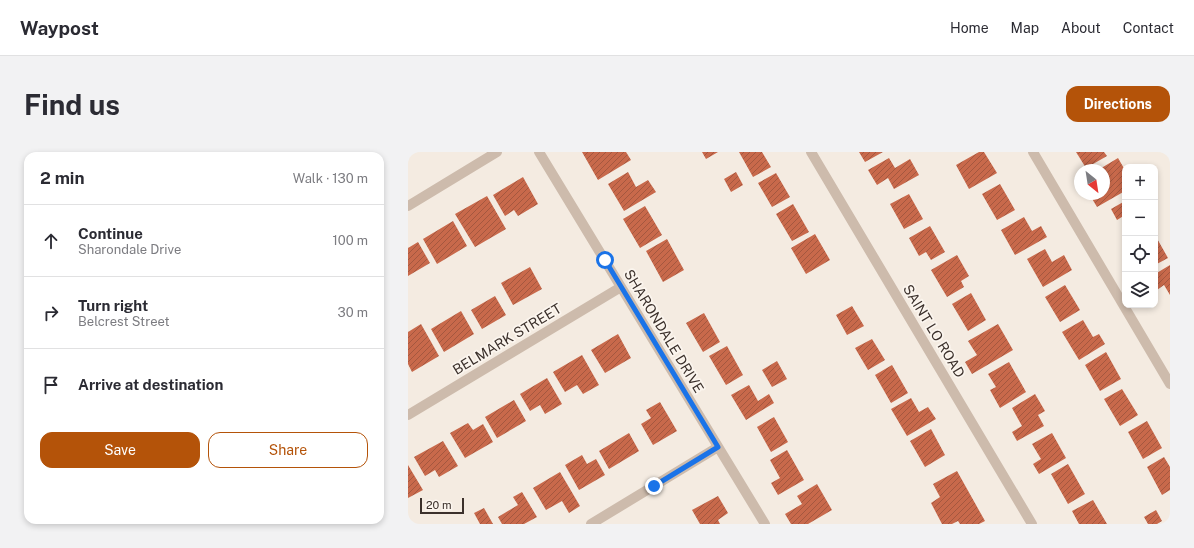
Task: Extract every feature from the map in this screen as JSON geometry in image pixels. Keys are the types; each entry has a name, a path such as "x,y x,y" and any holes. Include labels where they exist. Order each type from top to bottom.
{"street":[{"path":"408,206 497,152"},
{"name":"SHARONDALE DRIVE","path":"539,152 765,524"},
{"name":"SAINT LO ROAD","path":"812,152 1032,524"},
{"path":"1033,152 1170,384"},
{"name":"BELMARK STREET","path":"408,415 621,287"},
{"path":"591,524 718,447"}],"building":[{"path":"582,152 626,152 631,160 598,180"},
{"path":"702,152 718,152 706,159"},
{"path":"739,152 762,152 771,167 753,177"},
{"path":"859,152 883,152 865,162"},
{"path":"979,152 984,152 997,173 969,189 956,165"},
{"path":"1076,152 1104,152 1107,156 1093,164 1084,164"},
{"path":"889,158 895,168 910,159 919,175 894,189 888,178 877,185 868,170"},
{"path":"1118,158 1122,165 1122,193 1110,200 1110,164 1108,164"},
{"path":"628,172 636,187 648,180 656,192 624,211 608,184"},
{"path":"736,172 743,185 731,192 724,179"},
{"path":"776,173 790,197 772,207 758,183"},
{"path":"523,177 538,204 518,216 514,210 505,216 493,195"},
{"path":"1000,184 1015,210 997,220 982,194"},
{"path":"909,194 923,219 904,229 890,204"},
{"path":"487,196 506,229 475,247 455,214"},
{"path":"1093,200 1109,200 1097,207"},
{"path":"1122,203 1122,217 1117,220 1111,209"},
{"path":"793,204 809,232 792,241 776,214"},
{"path":"645,206 662,235 640,248 623,219"},
{"path":"1024,217 1032,231 1041,226 1047,237 1015,255 1001,230"},
{"path":"453,221 467,246 437,264 423,239"},
{"path":"930,226 945,252 931,260 926,252 919,256 909,238"},
{"path":"815,234 830,260 806,274 791,248"},
{"path":"667,239 684,270 663,282 646,251"},
{"path":"1158,240 1168,258 1158,263"},
{"path":"418,242 430,263 408,276 408,248"},
{"path":"1045,249 1052,262 1064,255 1072,270 1043,287 1027,259"},
{"path":"957,255 969,276 961,281 964,287 947,297 931,270"},
{"path":"1170,265 1170,295 1164,285 1158,289 1158,272"},
{"path":"530,267 542,289 513,305 501,283"},
{"path":"1065,285 1080,310 1060,322 1045,297"},
{"path":"971,293 986,320 968,331 952,304"},
{"path":"495,296 506,315 482,329 471,310"},
{"path":"852,306 864,326 847,335 836,315"},
{"path":"461,311 474,334 444,352 431,329"},
{"path":"704,313 720,342 703,352 686,323"},
{"path":"1083,320 1093,337 1099,334 1105,344 1079,360 1062,332"},
{"path":"421,324 439,356 412,372 408,364 408,332"},
{"path":"998,324 1013,350 972,374 965,362 977,355 968,341"},
{"path":"618,334 631,358 605,373 591,350"},
{"path":"872,339 885,360 868,370 855,348"},
{"path":"727,346 743,375 726,385 709,356"},
{"path":"1106,352 1121,379 1100,391 1085,365"},
{"path":"582,355 599,385 583,394 577,385 565,392 553,372"},
{"path":"777,361 787,379 772,387 762,370"},
{"path":"1009,362 1026,392 1000,408 990,390 996,387 988,374"},
{"path":"892,365 908,393 891,403 875,375"},
{"path":"547,378 562,404 545,414 540,405 530,411 520,394"},
{"path":"749,385 758,401 769,394 774,403 746,420 731,395"},
{"path":"1122,389 1138,415 1120,426 1104,399"},
{"path":"1035,394 1045,411 1038,415 1044,426 1017,441 1012,432 1022,426 1012,408"},
{"path":"911,398 919,412 928,407 936,419 907,436 891,409"},
{"path":"514,400 526,421 497,438 485,417"},
{"path":"660,402 677,431 653,445 641,424 651,418 646,410"},
{"path":"774,417 788,442 771,452 757,427"},
{"path":"1147,421 1162,448 1143,459 1128,432"},
{"path":"468,423 473,430 483,424 493,442 465,458 450,433"},
{"path":"931,429 945,455 925,467 910,441"},
{"path":"629,433 639,451 609,469 599,451"},
{"path":"1052,433 1066,458 1039,474 1033,464 1041,459 1032,444"},
{"path":"443,441 458,466 439,477 435,470 425,476 414,457"},
{"path":"787,450 804,480 778,495 771,483 780,478 770,460"},
{"path":"582,455 587,464 596,459 605,475 579,490 565,465"},
{"path":"1164,457 1170,467 1170,490 1162,495 1147,467"},
{"path":"1068,464 1085,494 1068,504 1051,474"},
{"path":"408,465 423,490 408,498"},
{"path":"957,471 985,521 979,524 960,524 958,521 952,524 942,524 931,503 940,497 933,484"},
{"path":"560,472 580,506 569,513 562,501 546,510 533,488"},
{"path":"817,484 832,510 808,524 791,524 785,514 802,504 797,496"},
{"path":"522,492 537,517 524,524 502,524 498,517 518,505 513,497"},
{"path":"718,496 728,513 718,520 720,524 700,524 692,510"},
{"path":"1093,500 1107,524 1079,524 1072,511"},
{"path":"484,508 493,524 480,524 474,513"},
{"path":"1156,510 1162,521 1157,524 1148,524 1144,517"}],"route":[{"path":"605,260 718,447 654,486"}]}
